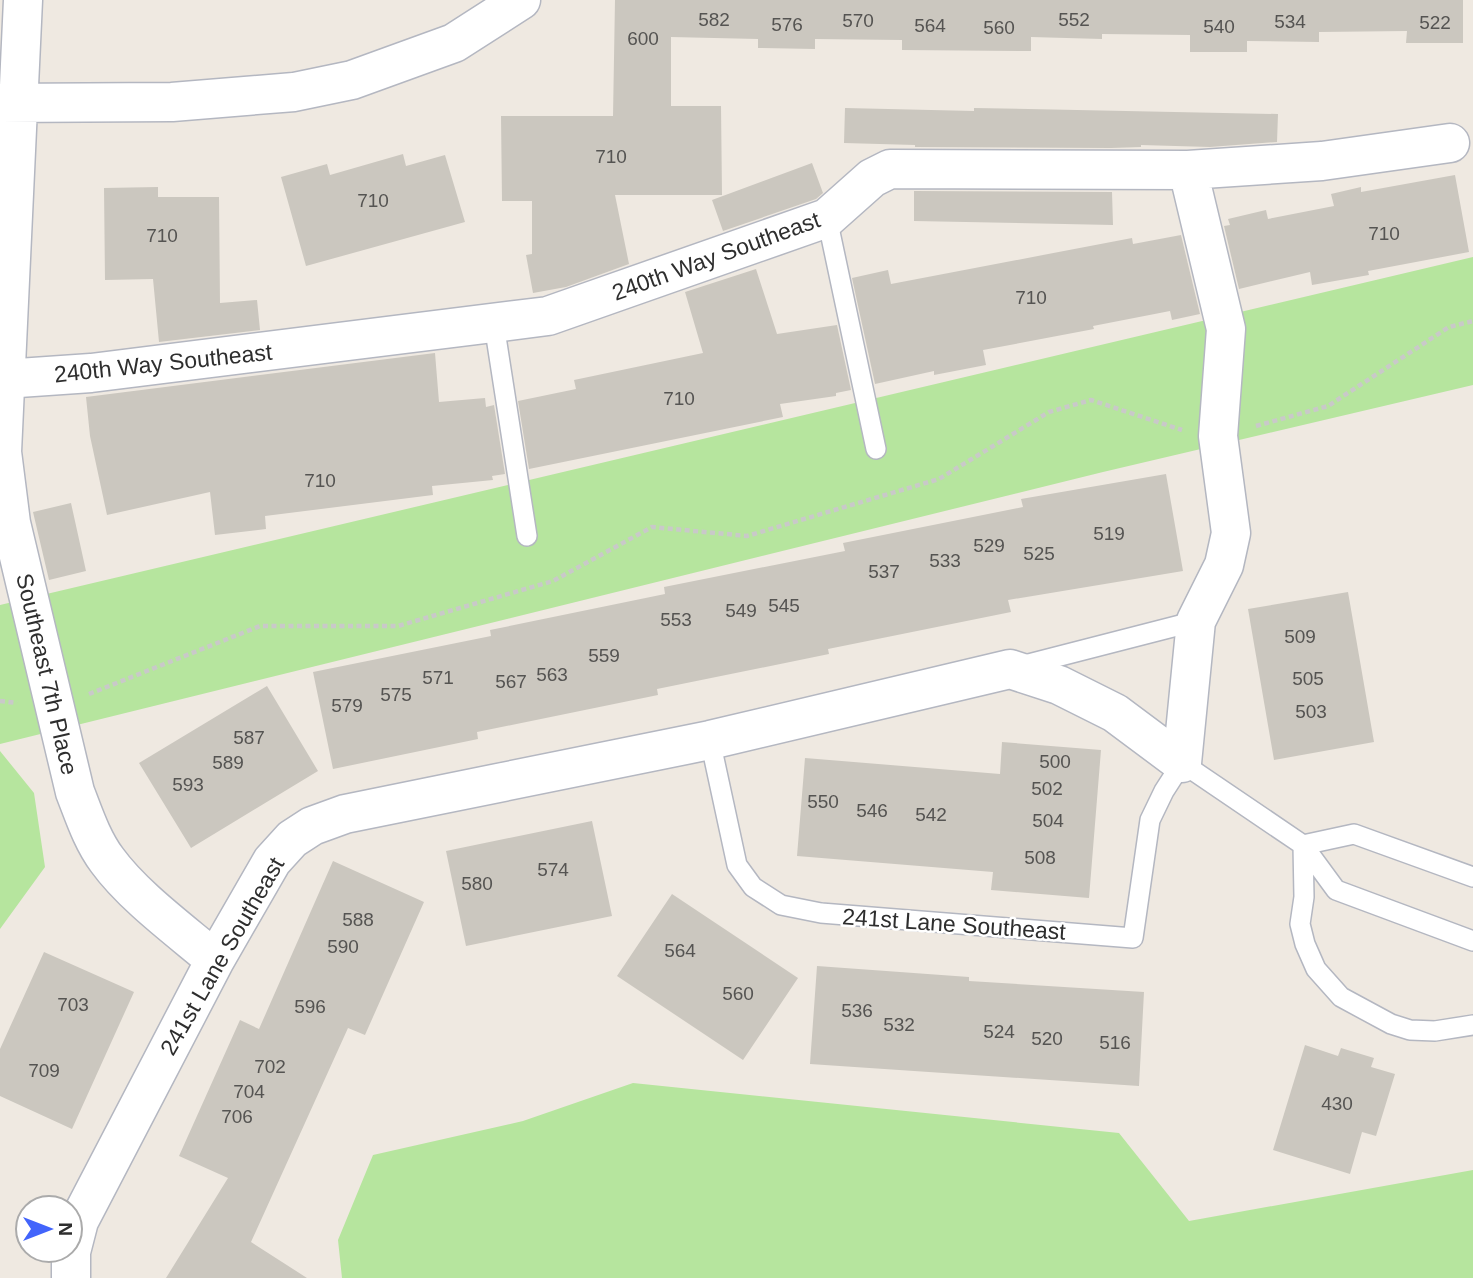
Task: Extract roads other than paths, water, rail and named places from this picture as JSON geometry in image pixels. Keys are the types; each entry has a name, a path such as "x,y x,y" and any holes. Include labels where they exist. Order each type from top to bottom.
{"street":[{"name":"Southeast 7th Place","path":"23,0 9,104 2,452 11,523 75,792 90,831 107,861 135,890 215,960"},
{"path":"9,104 172,102 294,92 329,85 352,80 454,43 521,0"},
{"name":"240th Way Southeast","path":"4,379 91,373 548,316 827,218 872,177 890,169 1188,170 1322,161 1450,143"},
{"name":"241st Lane Southeast","path":"1182,763 1196,621 1224,565 1231,533 1218,436 1226,329 1188,170"},
{"path":"1010,668 1059,685 1115,713 1182,763"},
{"name":"241st Lane Southeast","path":"71,1278 71,1252 79,1220 215,960 272,861 292,839 312,826 345,814 710,740 1010,668"}],"lane":[{"path":"827,218 876,449"},
{"path":"494,324 527,536"},
{"path":"1010,668 1196,621"},
{"name":"241st Lane Southeast","path":"710,740 737,865 753,887 781,905 821,914 1133,938 1150,820 1182,763"},
{"path":"1182,763 1303,845 1336,890 1473,941"},
{"path":"1303,845 1354,834 1473,877"},
{"path":"1303,845 1304,897 1300,924 1304,944 1316,969 1341,997 1391,1024 1410,1030 1435,1031 1473,1025"}]}
